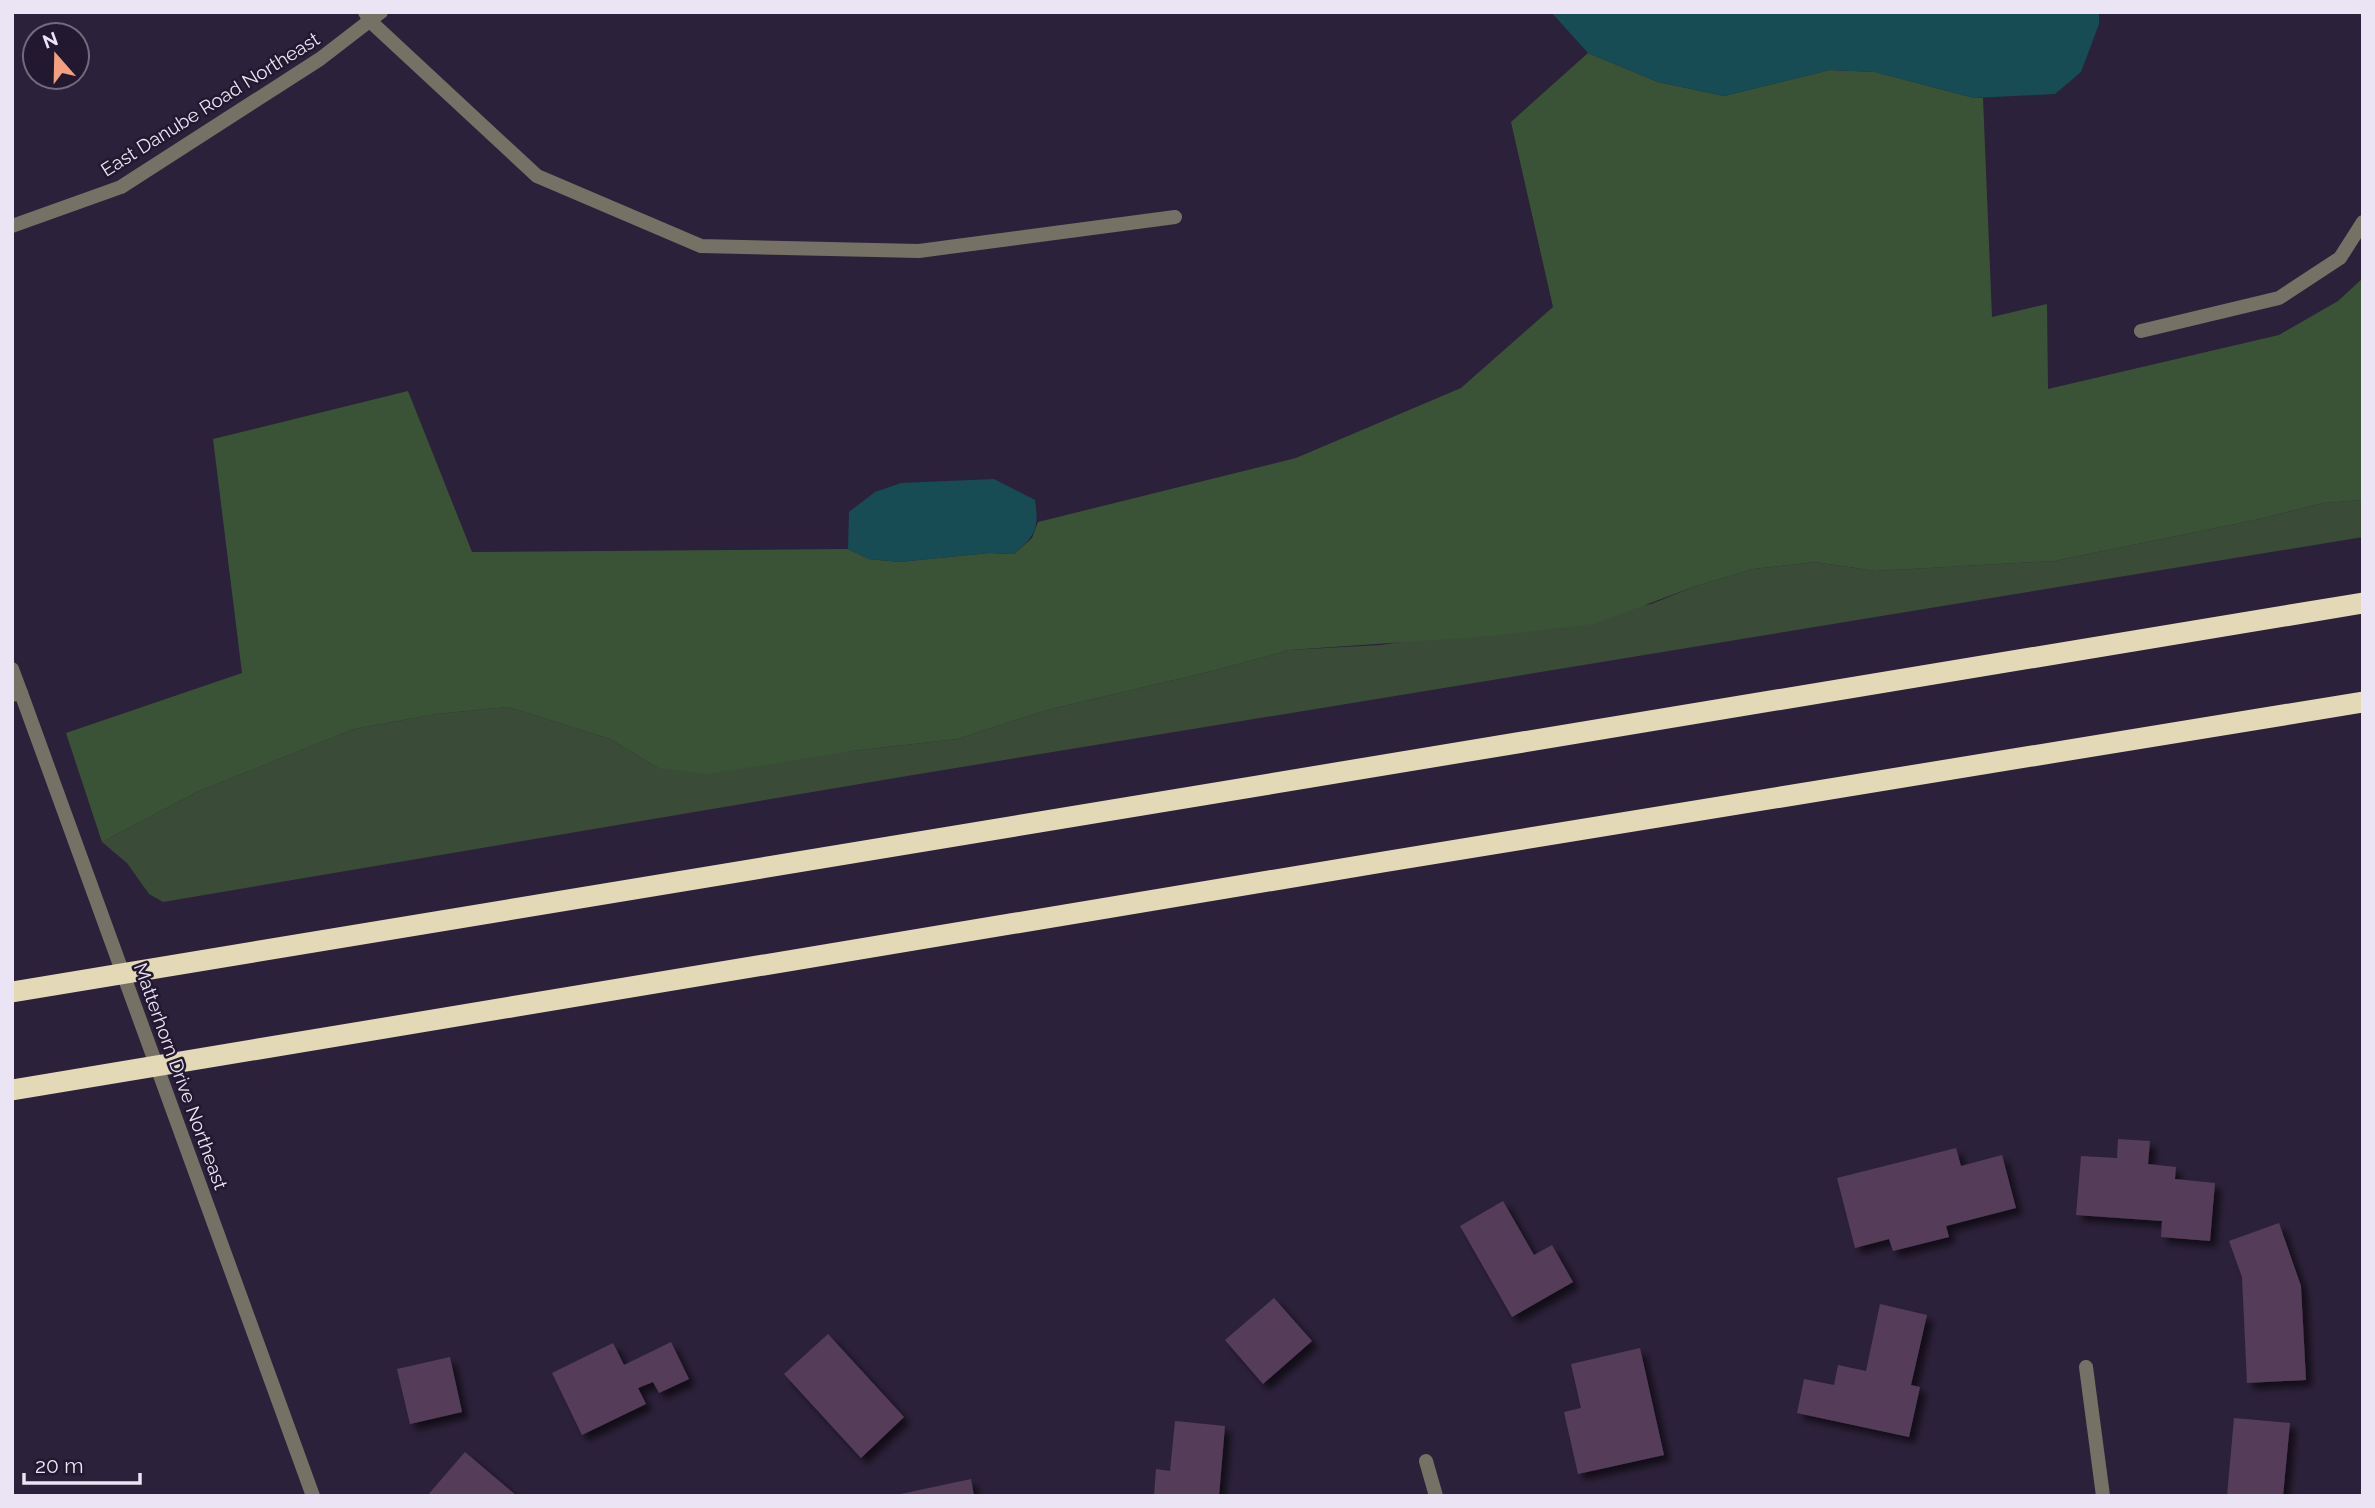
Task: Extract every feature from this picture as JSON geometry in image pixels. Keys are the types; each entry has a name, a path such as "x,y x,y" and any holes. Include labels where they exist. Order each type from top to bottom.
{"highway":[{"path":"12,992 2363,603"},
{"path":"12,1090 2363,702"}],"street":[{"path":"372,15 537,176 701,246 919,251 1175,217"},
{"name":"East Danube Road Northeast","path":"12,226 121,187 320,60 372,15"},
{"path":"2141,331 2279,298 2340,258 2363,222"},
{"name":"Matterhorn Drive Northeast","path":"12,669 17,694 72,832 313,1496"},
{"path":"2086,1367 2102,1496"},
{"path":"1426,1461 1436,1496"}],"shaded area":[{"path":"1551,12 2099,12 2099,24 2081,72 2055,94 1974,98 1875,72 1830,70 1724,96 1658,82 1588,53"},
{"path":"1588,53 1658,82 1724,96 1830,70 1875,72 1974,98 1983,98 1992,317 2047,304 2048,389 2279,335 2338,301 2363,278 2363,500 2323,503 2255,520 2054,561 1876,571 1815,562 1753,569 1696,586 1594,624 1492,636 1289,650 1047,710 957,739 852,751 708,774 658,768 610,739 508,707 436,714 354,729 197,792 102,842 66,733 242,673 213,439 408,391 472,552 848,549 869,559 899,562 989,553 1014,554 1032,538 1038,522 1296,458 1461,388 1553,307 1511,122"},
{"path":"994,479 1035,500 1034,531 1014,554 989,553 899,562 869,559 848,549 849,512 875,492 901,483"},
{"path":"2363,500 2363,537 907,776 163,902 149,894 127,863 102,842 197,792 354,729 436,714 508,707 610,739 658,768 852,751 957,739 1047,710 1289,650 1381,645 1651,604 1696,586 1753,569 1815,562 1876,571 2054,561 2255,520 2323,503"}],"building":[{"path":"2118,1139 2150,1141 2148,1164 2176,1167 2175,1179 2215,1183 2210,1241 2161,1237 2162,1221 2076,1215 2081,1156 2117,1158"},
{"path":"1956,1148 1961,1166 2002,1155 2016,1208 1946,1226 1949,1237 1893,1251 1889,1239 1855,1248 1837,1178"},
{"path":"1503,1201 1534,1255 1552,1245 1573,1282 1512,1317 1460,1226"},
{"path":"2279,1223 2301,1286 2306,1380 2247,1383 2242,1277 2229,1241"},
{"path":"1274,1298 1312,1341 1263,1384 1225,1340"},
{"path":"1880,1304 1927,1315 1911,1385 1920,1387 1909,1437 1797,1413 1804,1379 1834,1385 1838,1365 1866,1371"},
{"path":"828,1334 904,1417 861,1458 784,1374"},
{"path":"671,1342 689,1379 659,1393 653,1382 638,1388 646,1404 582,1435 552,1373 613,1343 624,1365"},
{"path":"1640,1348 1664,1455 1578,1474 1564,1412 1581,1408 1571,1364"},
{"path":"450,1357 462,1412 410,1424 397,1369"},
{"path":"2234,1418 2290,1423 2283,1496 2227,1496"},
{"path":"1175,1421 1225,1426 1219,1496 1154,1496 1156,1469 1170,1471"},
{"path":"465,1452 517,1496 427,1496"},
{"path":"971,1479 974,1496 896,1496 896,1495"}]}
